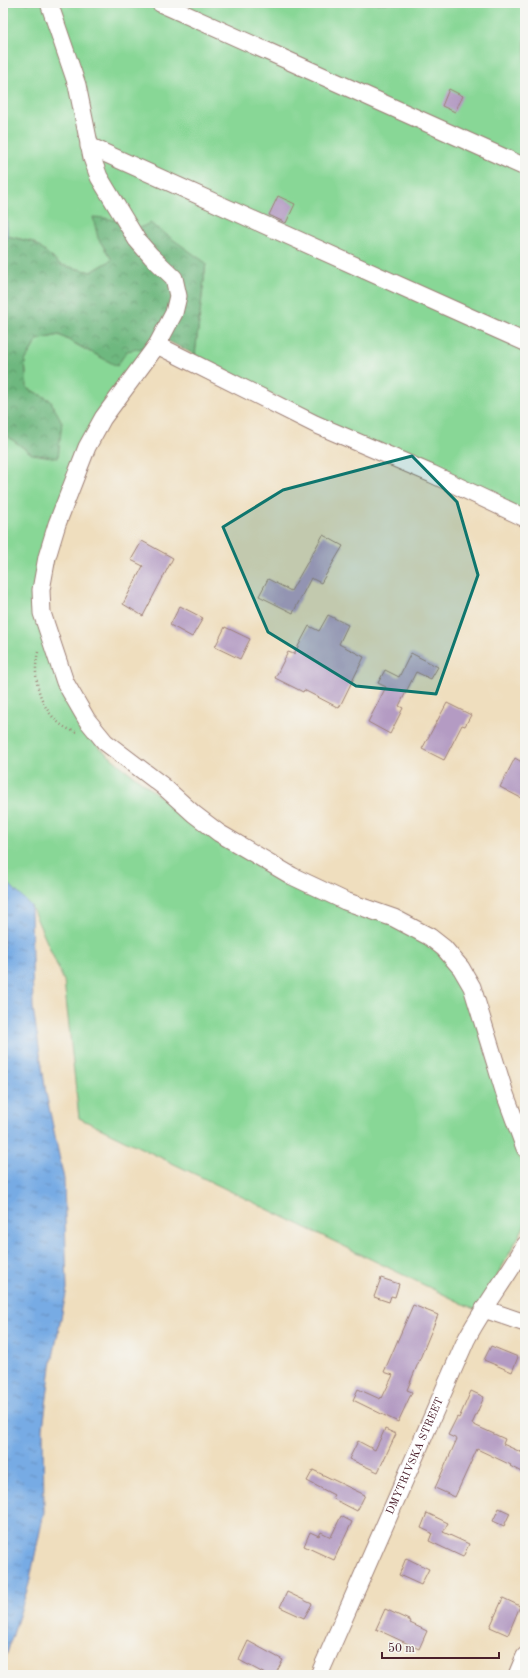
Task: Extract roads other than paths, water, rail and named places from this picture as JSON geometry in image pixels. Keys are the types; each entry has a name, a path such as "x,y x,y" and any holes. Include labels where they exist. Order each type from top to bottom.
{"street":[{"path":"49,3 77,85 89,146 99,177 123,219 144,250 170,273 176,283 178,296 176,308 158,345 103,418 91,438 81,459 57,524 47,557 41,590 42,613 59,664 70,691 87,720 105,742 163,786 194,814 220,833 292,876 344,900 394,918 430,937 444,948 461,968 472,987 505,1094 525,1148"},
{"path":"160,3 525,167"},
{"path":"89,146 525,342"},
{"path":"158,345 314,424 426,471 525,518"},
{"name":"DMYTRIVSKA STREET","path":"319,1675 468,1335 525,1245"},
{"path":"484,1309 525,1323"},
{"path":"517,1675 525,1656"}],"water":[{"path":"3,137 5,151 7,236 3,248"},
{"path":"3,878 31,906 33,1008 46,1093 64,1179 67,1289 51,1367 43,1428 44,1512 29,1584 3,1666 3,1497 6,1477 4,1379"}]}
